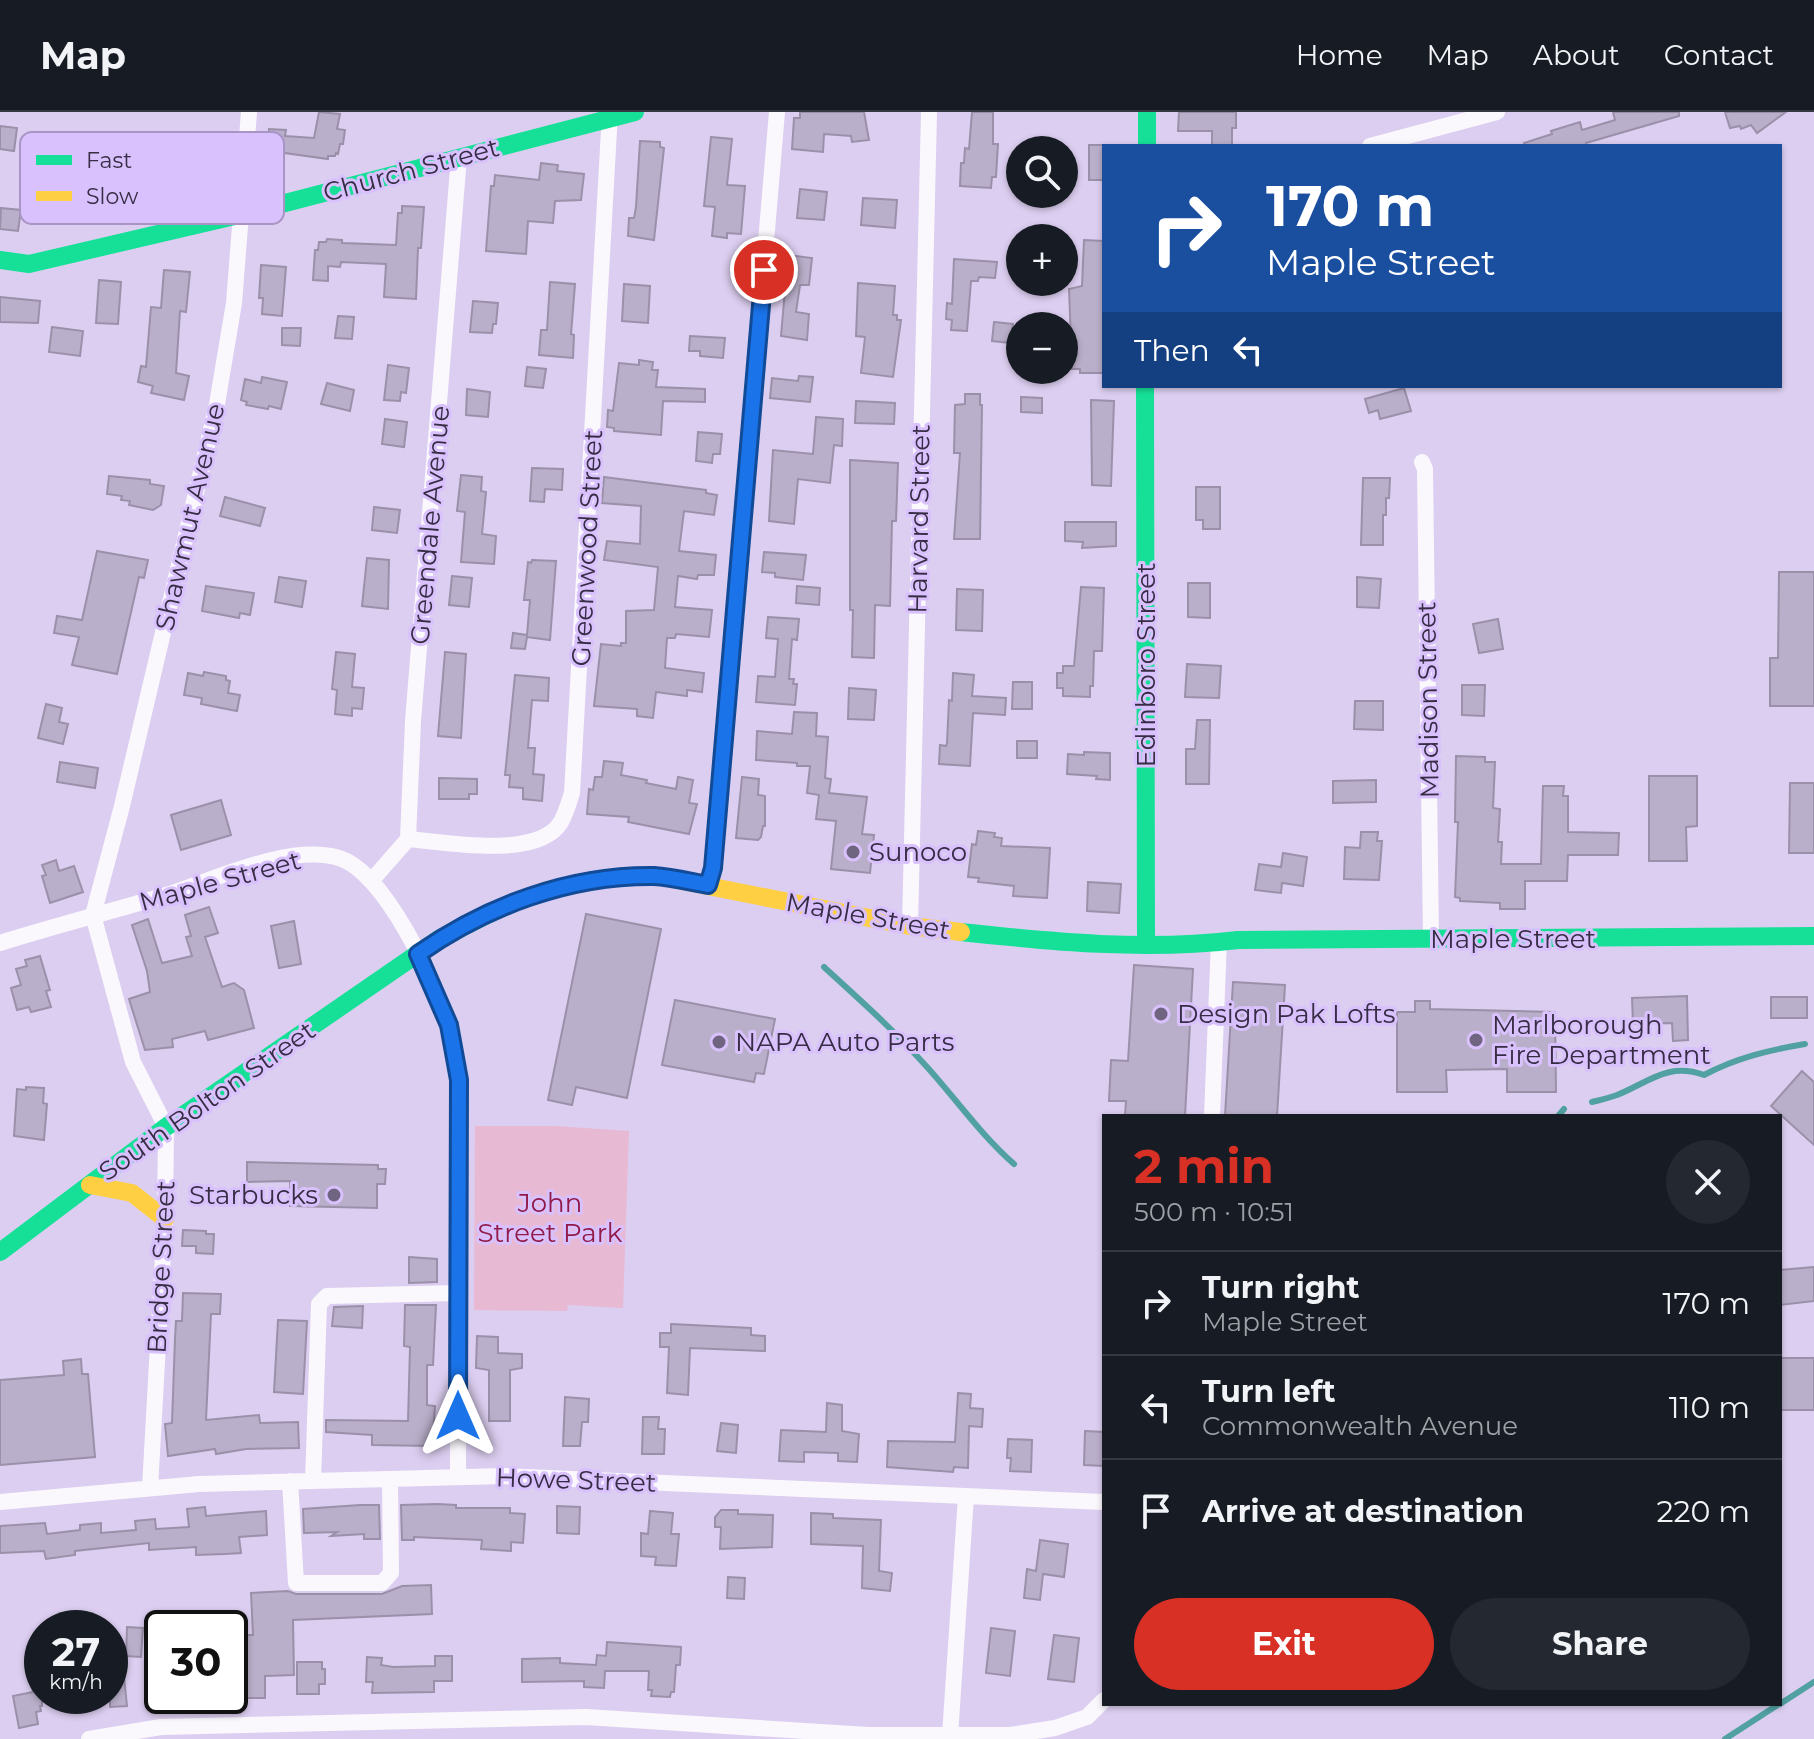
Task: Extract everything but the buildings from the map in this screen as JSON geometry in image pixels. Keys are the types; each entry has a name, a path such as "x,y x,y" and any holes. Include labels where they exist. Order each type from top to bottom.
{"main road":[{"name":"Church Street","path":"284,203 610,115 635,112"},
{"path":"1147,112 1147,144"},
{"name":"Church Street","path":"0,260 29,264 200,224"},
{"name":"Edinboro Street","path":"1145,388 1146,944"},
{"name":"Maple Street","path":"418,954 439,939 492,911 548,890 606,878 657,876 910,926 1071,943 1814,936"},
{"name":"South Bolton Street","path":"0,1252 166,1127 418,954"},
{"path":"90,1185 133,1191 165,1219"}],"street":[{"name":"Shawmut Avenue","path":"247,132 249,112"},
{"path":"708,885 713,868 777,112"},
{"name":"Harvard Street","path":"910,926 929,112"},
{"path":"1377,144 1497,112"},
{"name":"Greenwood Street","path":"408,839 524,845 550,834 561,823 572,793 610,115"},
{"name":"Greendale Avenue","path":"408,839 413,721 459,157"},
{"name":"Shawmut Avenue","path":"93,915 122,806 217,404 234,303 238,224"},
{"name":"Madison Street","path":"1422,462 1425,469 1431,939"},
{"path":"372,880 408,839"},
{"name":"Maple Street","path":"0,943 297,856 342,859 372,880 406,929 418,954"},
{"name":"Bridge Street","path":"93,915 133,1062 166,1127 165,1219 150,1488"},
{"path":"1212,1114 1219,941"},
{"path":"418,954 449,1025 459,1080 458,1477"},
{"path":"313,1481 319,1304 327,1296 459,1293"},
{"name":"Howe Street","path":"0,1502 150,1488 504,1476 1102,1502"},
{"path":"290,1481 296,1583 382,1583 391,1573 390,1479"},
{"path":"950,1736 966,1496"},
{"path":"89,1739 455,1718 586,1717 868,1735 1010,1735 1055,1728 1087,1717 1102,1702"}],"green space":[{"name":"John Street Park","path":"475,1126 555,1126 629,1131 623,1308 568,1305 567,1311 474,1310"}],"waterway":[{"path":"824,967 902,1041 1014,1164"},
{"path":"1592,1102 1617,1095 1669,1072 1704,1075 1753,1055 1805,1044"},
{"path":"1560,1114 1564,1109"},
{"path":"1782,1703 1814,1682"},
{"path":"1725,1739 1776,1706"}],"traffic: fast":[{"path":"284,203 635,112"},
{"path":"1147,112 1147,144"},
{"path":"0,260 29,264 200,224"},
{"path":"1145,388 1146,944"},
{"path":"0,1252 166,1127 439,939 505,906"},
{"path":"961,932 1134,945 1238,940 1814,936"}],"traffic: slow":[{"path":"505,906 548,890 606,878 657,876 910,926 961,932"},
{"path":"90,1185 132,1193 165,1219"}],"place":[{"name":"Sunoco","path":"853,852"},
{"name":"Design Pak Lofts","path":"1161,1014"},
{"name":"Marlborough Fire Department","path":"1476,1040"},
{"name":"NAPA Auto Parts","path":"719,1042"},
{"name":"Starbucks","path":"334,1195"}],"route":[{"path":"458,1416 459,1080 449,1025 418,954 439,939 492,911 548,890 606,878 657,876 708,885 713,868 764,270"}]}
